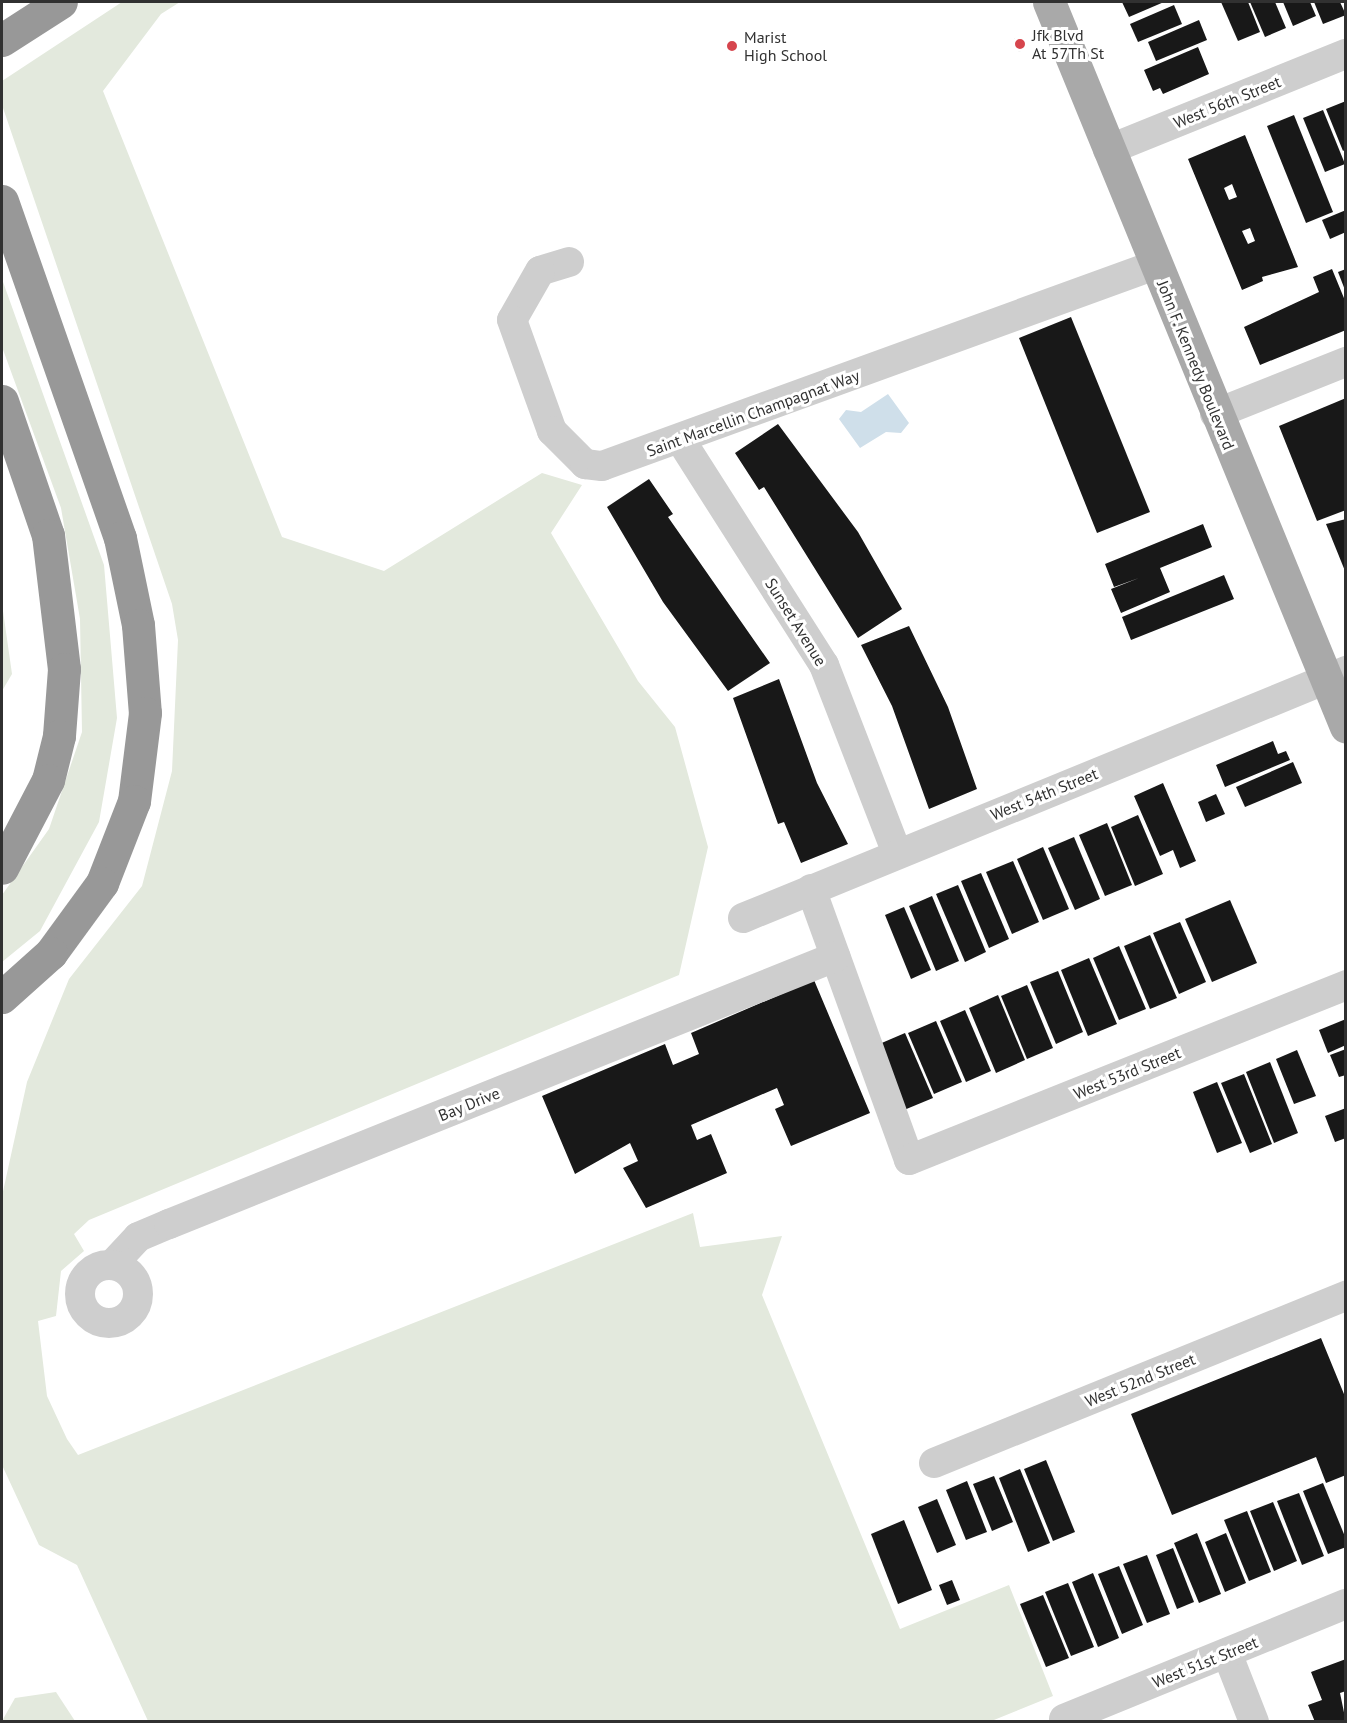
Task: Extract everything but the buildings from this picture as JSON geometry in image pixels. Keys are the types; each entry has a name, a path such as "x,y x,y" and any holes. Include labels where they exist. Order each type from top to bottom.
{"highway":[{"path":"2,40 61,2"},
{"path":"2,201 120,538 138,625 145,713 134,801 102,883 51,953 2,997"},
{"path":"2,401 48,536 64,657 60,728 48,780 2,868"}],"main road":[{"name":"John F. Kennedy Boulevard","path":"1049,2 1215,414 1336,675 1346,727"}],"street":[{"name":"West 56th Street","path":"1108,150 1346,54"},
{"name":"Saint Marcellin Champagnat Way","path":"569,262 540,272 512,320 552,431 569,453 585,464 602,466 1155,265"},
{"path":"1215,414 1346,362"},
{"name":"Sunset Avenue","path":"680,439 824,664 897,853"},
{"name":"West 54th Street","path":"743,918 1336,675"},
{"path":"811,889 835,957"},
{"name":"West 53rd Street","path":"835,957 909,1160 1346,985"},
{"name":"Bay Drive","path":"112,1265 138,1237 835,957"},
{"name":"West 52nd Street","path":"934,1463 1346,1296"},
{"name":"West 51st Street","path":"1064,1719 1346,1604"},
{"path":"1227,1653 1254,1722"}],"shaded area":[{"path":"122,2 180,2 161,14 103,91 282,537 384,571 542,473 582,485 551,533 638,681 675,727 708,847 679,975 89,1220 74,1234 84,1251 61,1271 56,1316 38,1321 47,1396 67,1439 78,1455 693,1213 700,1247 782,1236 762,1295 900,1629 1009,1585 1053,1696 989,1722 148,1721 77,1565 39,1545 2,1465 2,1196 27,1082 69,979 142,886 172,771 178,640 172,604 2,105 2,81"},
{"path":"2,279 104,565 117,718 99,822 40,931 2,962 2,895 49,829 82,732 80,619 61,508 2,347"},
{"path":"888,394 909,423 901,433 886,432 860,448 839,419 846,410 861,412"},
{"path":"2,604 12,674 2,691"},
{"path":"56,1692 75,1721 2,1721 15,1698"}],"place":[{"name":"Jfk Blvd At 57Th St","path":"1020,44"},
{"name":"Marist High School","path":"732,46"}]}
